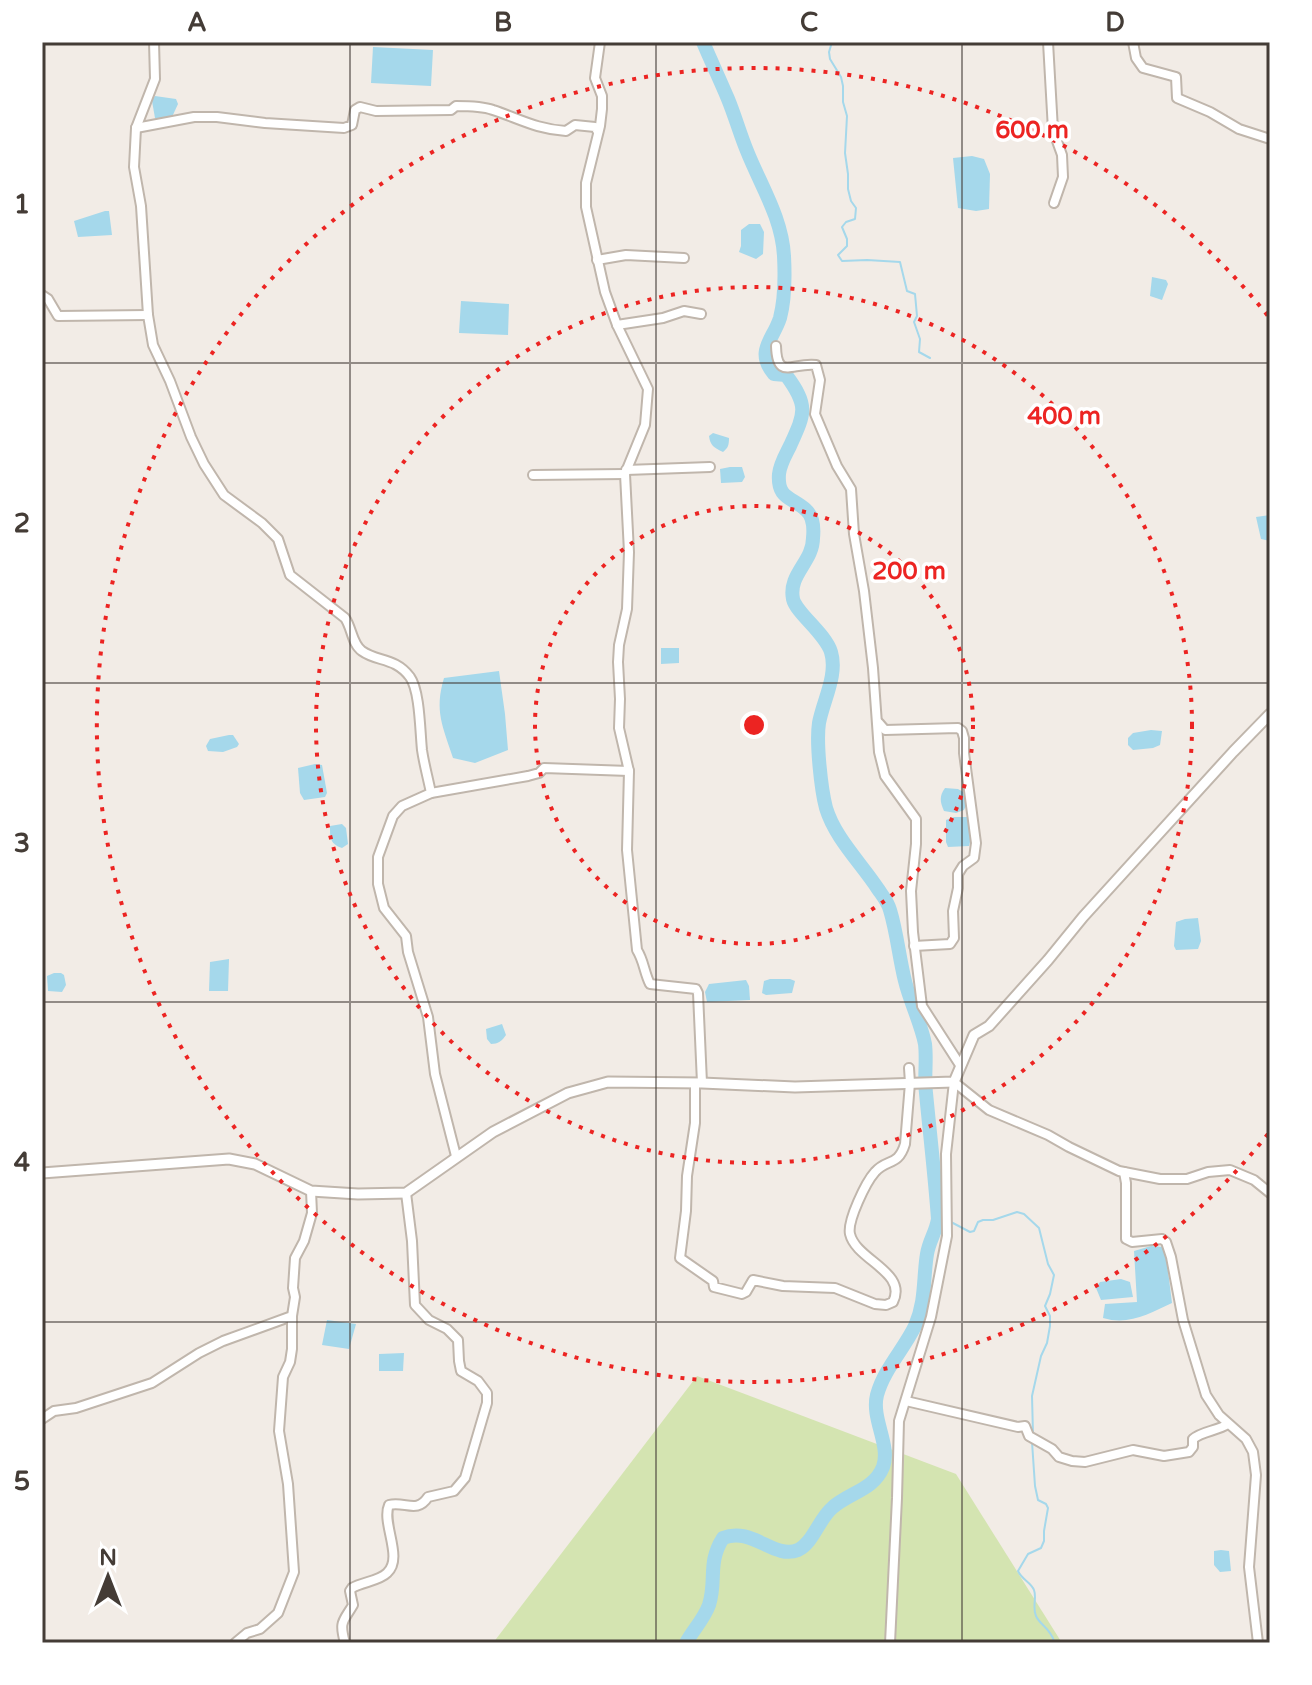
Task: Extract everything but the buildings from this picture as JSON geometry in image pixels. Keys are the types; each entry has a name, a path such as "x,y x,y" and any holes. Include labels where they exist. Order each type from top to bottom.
{"street":[{"path":"154,42 155,79 136,128 134,167 141,206 148,315 153,345 191,437 224,495 278,539 290,575 345,618 361,650 389,660 413,681 431,793"},
{"path":"600,42 595,78 602,96 598,132 586,183 586,207 605,292 617,325 648,389 645,425 625,472 629,552 627,609 618,662 619,728 629,771 627,850 637,950 650,984 696,989 698,993 698,1083 680,1258 713,1281 714,1287 726,1291 742,1294 753,1280 783,1286 835,1288 875,1304 893,1302 897,1294 896,1286 850,1238 849,1224 877,1169 896,1160 902,1152 914,1083 909,1068"},
{"path":"1048,42 1053,130 1062,155 1063,177 1054,203"},
{"path":"1133,42 1136,58 1143,68 1176,77 1177,98 1239,129 1270,139"},
{"path":"136,128 206,117 344,128 352,125 355,110 360,107 380,111 451,110 456,106 471,106 492,109 541,128 566,131 575,125 595,127 598,132"},
{"path":"597,260 626,255 684,258"},
{"path":"42,295 58,316 148,315"},
{"path":"617,325 663,318 684,311 701,314"},
{"path":"776,346 779,365 789,368 816,365 820,380 815,414 837,466 851,489 879,752 885,776 916,819 911,891 922,1006 960,1065"},
{"path":"533,475 710,467"},
{"path":"890,1643 899,1421 931,1317 947,1236 946,1154 954,1082 960,1065 974,1035 989,1026 1083,917 1270,714"},
{"path":"878,722 885,730 958,728 964,738 976,843 974,858 958,874 953,911 954,938 950,944 914,946"},
{"path":"456,1156 435,1074 428,1017 406,936 384,908 378,884 378,857 393,816 402,806 431,793 528,776 544,768 629,771"},
{"path":"42,1173 229,1159 255,1164 311,1191 406,1193 493,1132 568,1093 608,1082 795,1087 954,1082 989,1110 1124,1172 1160,1179 1187,1179 1208,1172 1230,1170 1254,1180 1270,1193"},
{"path":"1124,1172 1126,1239 1132,1242 1162,1239 1166,1242 1183,1320 1206,1395 1219,1415 1246,1439 1253,1452 1256,1475 1249,1567 1258,1643"},
{"path":"235,1643 247,1633 260,1629 278,1613 294,1572 288,1484 279,1431 283,1377 292,1349 295,1258 304,1241 312,1213 311,1191"},
{"path":"345,1643 342,1624 353,1605 350,1591 388,1573 391,1567 393,1547 386,1517 389,1505 419,1506 434,1494 454,1491 465,1478 487,1403 487,1393 478,1381 461,1371 458,1340 447,1329 429,1320 415,1305 406,1193"},
{"path":"42,1419 54,1411 76,1408 152,1383 223,1341 292,1316"},
{"path":"906,1401 1018,1427 1025,1426 1029,1436 1052,1449 1059,1457 1085,1462 1133,1450 1164,1456 1189,1452 1198,1434 1219,1430 1228,1424"}],"green space":[{"path":"697,1376 956,1474 1062,1643 493,1643"}],"water":[{"path":"373,47 433,50 431,86 371,83"},
{"path":"155,96 176,99 178,104 172,117 162,122 155,118 152,101"},
{"path":"972,156 984,159 990,174 989,209 976,211 958,208 953,158"},
{"path":"109,211 112,235 78,237 74,221"},
{"path":"749,224 760,224 764,232 763,254 756,259 739,252 741,230"},
{"path":"1152,277 1166,280 1168,284 1162,300 1150,296"},
{"path":"461,301 509,304 508,335 459,333"},
{"path":"713,433 729,438 723,452 711,444 709,436"},
{"path":"742,467 745,477 742,482 721,483 720,469"},
{"path":"1270,515 1270,541 1261,539 1256,517"},
{"path":"661,648 679,648 679,663 661,664"},
{"path":"499,671 508,750 475,763 453,758 440,710 444,678"},
{"path":"1162,731 1160,745 1133,750 1128,745 1128,738 1133,733"},
{"path":"233,735 239,744 237,747 223,752 208,751 206,746 210,739"},
{"path":"322,765 327,793 325,797 304,800 300,793 298,768"},
{"path":"945,788 965,793 967,803 964,810 956,813 944,811 941,799"},
{"path":"967,817 971,831 969,846 948,847 946,820"},
{"path":"342,824 346,828 348,844 342,848 332,840 330,826"},
{"path":"1198,918 1201,941 1198,949 1176,950 1176,922"},
{"path":"229,959 228,991 209,991 210,962"},
{"path":"54,973 64,975 66,985 62,992 48,991 47,976"},
{"path":"746,980 750,1000 707,1002 705,992 709,984"},
{"path":"764,981 795,981 792,993 762,993"},
{"path":"502,1024 506,1035 500,1042 491,1044 486,1029"},
{"path":"1151,1246 1165,1247 1172,1303 1130,1319 1103,1318 1105,1304 1137,1302 1134,1251"},
{"path":"1121,1279 1130,1282 1133,1297 1101,1300 1096,1288 1100,1282"},
{"path":"327,1320 356,1324 349,1349 322,1345"},
{"path":"404,1353 403,1371 379,1371 379,1354"},
{"path":"1214,1551 1229,1551 1231,1571 1220,1572 1214,1565"}],"waterway":[{"path":"686,1643 709,1605 715,1556 723,1538 744,1536 780,1551 798,1550 808,1542 832,1508 879,1475 885,1450 877,1413 877,1395 884,1376 919,1317 927,1254 938,1219 925,1087 925,1044 905,981 889,907 836,830 822,789 818,731 833,661 828,645 799,611 793,599 794,582 812,546 812,519 806,510 783,493 779,482 782,463 801,417 801,402 786,375 774,374 766,359 767,346 780,318 783,303 782,242 770,202 703,42"},
{"path":"832,42 830,59 841,77 847,116 845,153 848,189 856,208 855,219 842,227 847,246 838,255 842,261 900,262 907,291 915,294 917,316 914,322 920,339 919,352 930,358"},
{"path":"951,1222 970,1232 974,1231 978,1222 1017,1212 1024,1214 1039,1228 1054,1275 1045,1306 1050,1316 1047,1343 1032,1396 1033,1434"},
{"path":"938,1219 945,1221"},
{"path":"1032,1442 1038,1500 1048,1508 1041,1548 1028,1554 1018,1571 1034,1590 1036,1616 1050,1633 1052,1643"}]}
